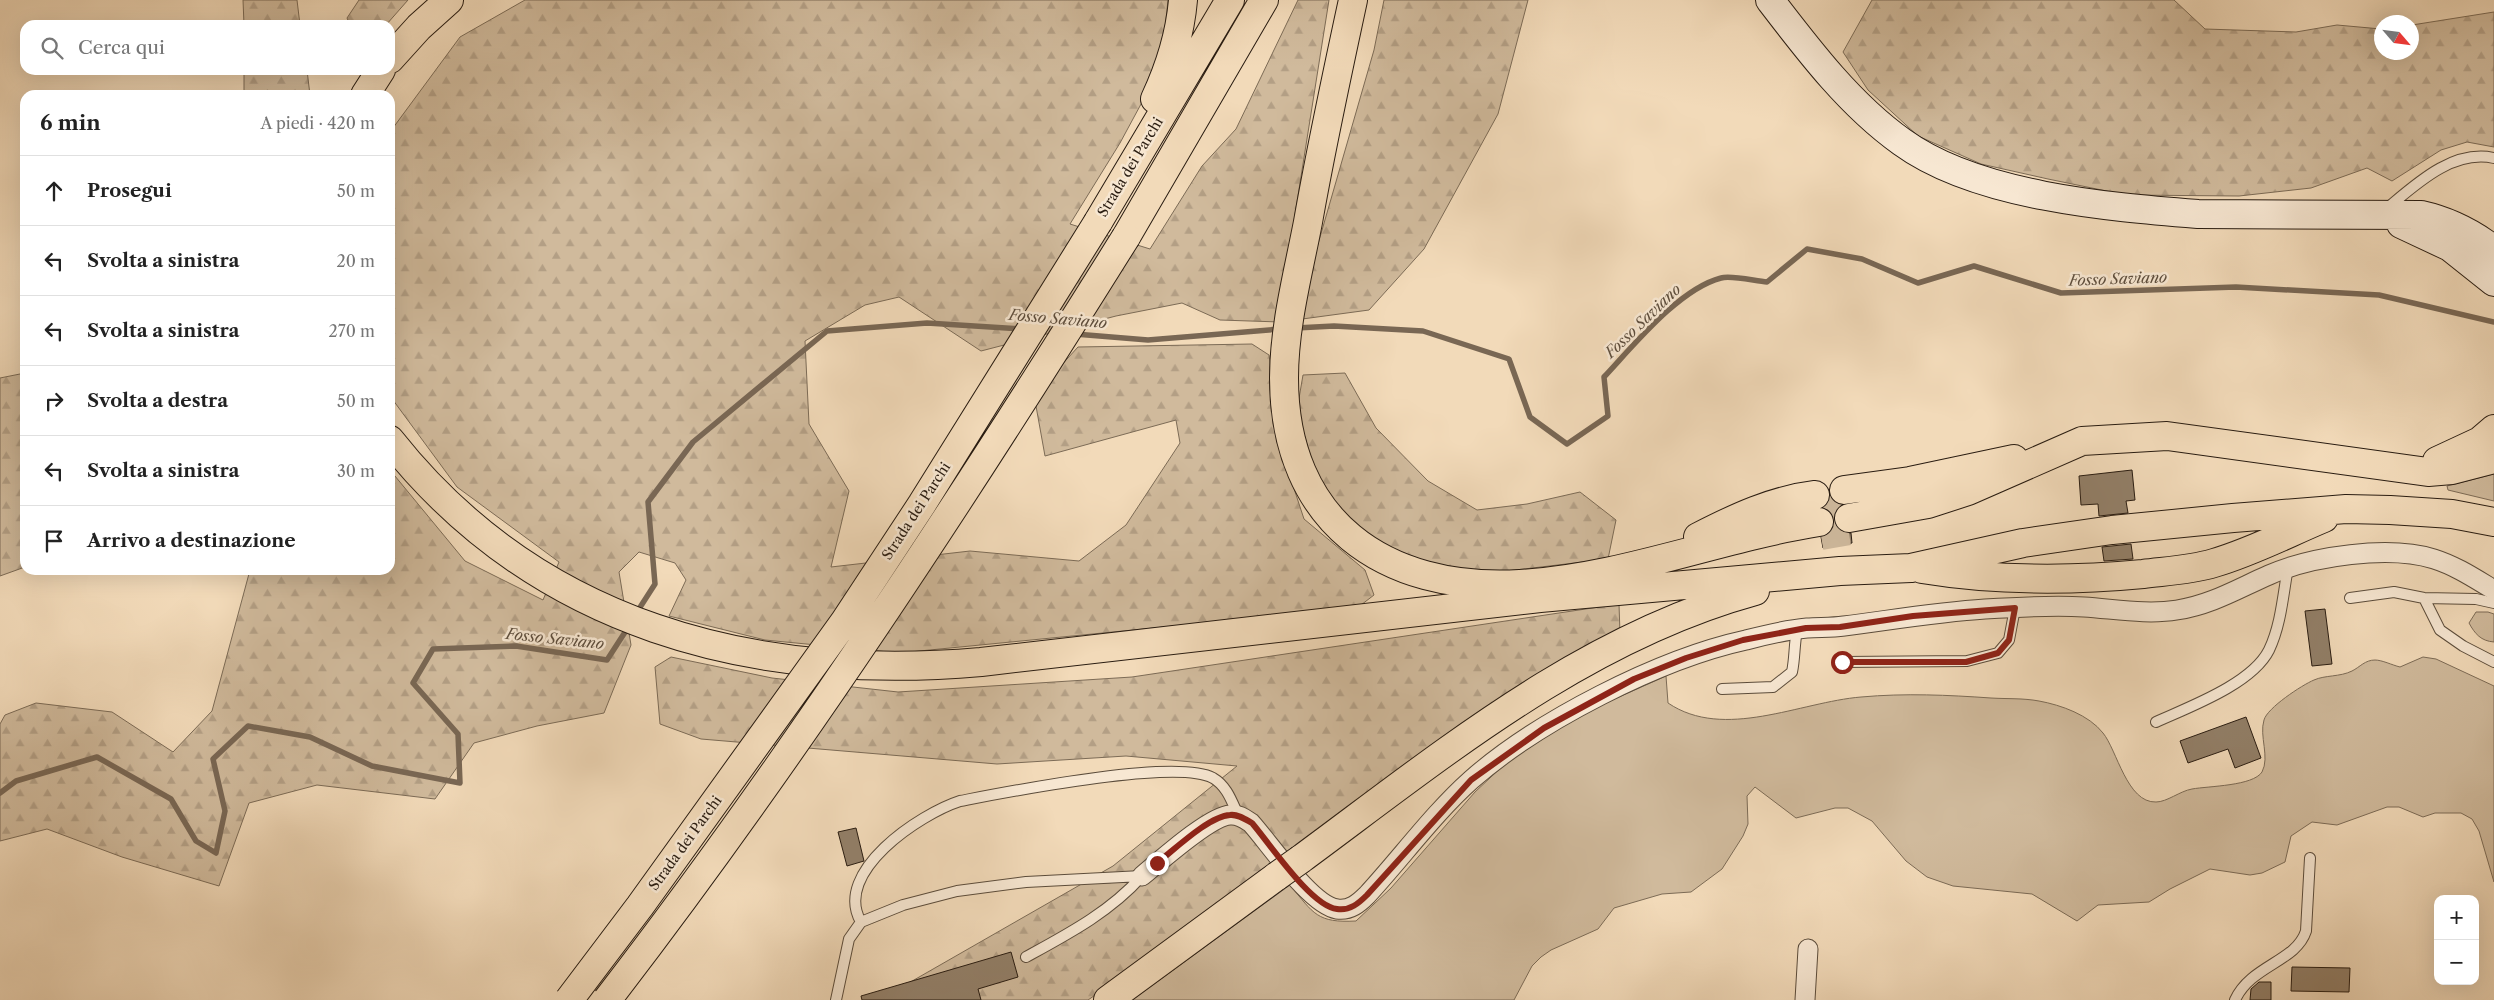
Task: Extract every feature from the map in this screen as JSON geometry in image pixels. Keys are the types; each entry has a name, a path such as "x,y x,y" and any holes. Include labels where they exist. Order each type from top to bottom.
{"highway":[{"path":"395,53 419,27 449,0"},
{"path":"1098,222 1167,72 1180,23 1183,0"},
{"name":"Strada dei Parchi","path":"569,1000 640,906 845,621 922,504 1098,222 1230,0"},
{"path":"607,1000 673,913 872,632 946,520 1126,237 1264,0"},
{"path":"1353,0 1327,119 1285,350 1285,406 1297,461 1305,481 1318,503 1346,535 1373,553 1403,568 1429,576 1458,581 1518,584 1586,576 1752,545 1818,515"},
{"path":"368,90 378,75"},
{"path":"2416,471 2480,441 2494,429"},
{"path":"2054,452 1997,490 1960,509 1920,519 1847,511 1910,481 2054,452 2082,441 2167,436 2416,471 2452,470 2494,459"},
{"path":"395,446 411,466 461,516 497,544 549,579 615,614 698,643 799,661 900,666 949,665 1540,598 1840,572 1910,568 2002,546 2112,530 2346,509 2430,512 2494,522"},
{"path":"1648,564 1746,514 1790,499 1818,515"},
{"path":"1910,568 1971,576 2015,578 2110,577 2180,570 2215,563 2346,509"},
{"path":"1540,598 1683,552 1784,528 1818,515"},
{"path":"1108,1000 1498,716 1599,654 1669,621 1733,597 1840,572"}],"main road":[{"path":"1770,0 1836,80 1885,128 1919,153 1959,171 1993,183 2051,196 2136,209 2198,214 2430,217 2483,235 2494,250"},
{"path":"2378,215 2438,240 2461,254 2494,282"}],"street":[{"path":"1142,876 1213,822 1230,815 1238,816 1252,823 1318,900 1336,909 1349,908 1367,895 1471,780 1544,728 1634,679 1686,658 1743,640 1796,630 1840,627 1913,616 2015,608 2080,607 2138,611 2177,610 2223,598 2288,568 2350,554 2390,554 2430,558 2461,570 2494,590"},
{"path":"1805,1000 1808,949"}],"lane":[{"path":"2378,215 2448,164 2472,157 2494,158"},
{"path":"2156,722 2211,696 2251,672 2260,664 2268,652 2275,633 2288,568"},
{"path":"2350,598 2394,592 2424,598 2476,599 2494,603"},
{"path":"2424,598 2440,630 2463,646 2494,662"},
{"path":"1842,662 1966,662 1998,653 2009,640 2015,608"},
{"path":"1722,689 1773,686 1792,672 1796,654 1794,643 1796,630"},
{"path":"861,922 854,908 853,898 858,882 872,863 912,825 935,810 960,801 1121,774 1196,772 1213,779 1228,792 1238,816"},
{"path":"2234,1000 2250,978 2294,951 2304,939 2310,858"},
{"path":"836,1000 849,939 861,922 903,906 958,892 1026,882 1142,876"},
{"path":"1026,957 1099,915 1120,899 1142,876"}],"green space":[{"path":"243,0 297,0 299,20 244,20"},
{"path":"359,0 408,0 390,20 348,20 347,18"},
{"path":"525,0 1168,0 1161,67 1120,143 1070,224 1150,249 1202,166 1236,129 1298,0 1329,0 1290,246 1316,251 1374,50 1384,0 1528,0 1498,114 1424,249 1369,310 1280,322 1220,320 1182,303 1116,316 981,351 899,297 865,305 805,341 809,424 849,491 831,567 970,551 1079,561 1126,525 1180,443 1176,420 1045,456 1034,395 1078,347 1252,344 1269,355 1282,452 1304,519 1365,570 1374,595 1357,608 899,653 765,640 669,616 686,580 675,563 639,552 619,572 631,645 604,713 537,726 474,743 435,799 317,785 249,803 219,886 122,857 47,829 0,841 0,724 5,715 36,703 112,712 173,752 212,711 249,575 395,575 395,476 465,561 543,600 559,562 457,487 395,403 395,125 460,37"},
{"path":"1872,0 2174,0 2205,29 2296,32 2337,25 2374,28 2374,60 2419,60 2419,24 2494,12 2494,147 2467,142 2441,150 2392,181 2367,168 2311,188 2239,196 2126,195 1981,164 1918,136 1868,90 1843,52"},
{"path":"244,75 308,75 309,90 244,90"},
{"path":"1345,373 1376,428 1428,481 1477,510 1527,504 1580,492 1616,520 1608,559 1482,574 1422,565 1375,542 1322,496 1297,410 1303,375"},
{"path":"20,374 20,569 0,576 0,378"},
{"path":"2494,474 2494,501 2448,490 2447,486"},
{"path":"1619,604 1620,634 1088,1000 879,1000 1113,866 1237,766 1126,756 997,764 701,739 660,724 655,667 671,657 772,678 898,692 1132,677"},
{"path":"2476,612 2494,614 2494,642 2482,638 2471,627 2469,623"},
{"path":"2423,657 2436,659 2494,686 2494,882 2479,831 2472,819 2461,813 2435,813 2423,817 2399,807 2387,807 2337,825 2312,822 2291,836 2285,862 2262,873 2250,875 2210,869 2149,902 2098,905 2077,921 2032,894 1953,886 1927,877 1906,861 1872,821 1848,808 1835,808 1796,818 1755,787 1747,796 1748,824 1743,836 1722,869 1691,892 1662,894 1614,908 1598,929 1551,950 1541,957 1532,966 1514,1000 1132,1000 1290,885 1317,915 1333,920 1356,921 1391,888 1475,792 1507,762 1583,713 1666,676 1668,703 1690,714 1713,719 1763,716 1837,700 1877,696 1943,695 2027,699 2047,703 2074,712 2097,727 2108,741 2130,785 2137,794 2146,800 2160,802 2187,790 2230,785 2257,777 2262,772 2265,760 2263,726 2267,715 2271,709 2286,697 2318,678 2347,673 2371,660 2400,667"}],"building":[{"path":"2132,470 2135,500 2126,501 2128,513 2099,516 2098,504 2081,505 2079,476"},
{"path":"1830,496 1832,500 1841,505 1835,512 1834,518 1831,512 1824,507"},
{"path":"1834,522 1843,532 1851,533 1852,543 1823,548 1821,537 1829,534"},
{"path":"2131,544 2133,559 2104,561 2102,547"},
{"path":"2325,609 2332,664 2312,666 2305,611"},
{"path":"2246,717 2261,758 2235,768 2228,749 2188,763 2180,741"},
{"path":"856,828 864,861 847,866 838,832"},
{"path":"1011,952 1018,977 978,989 981,1000 862,1000 861,996"},
{"path":"2292,967 2350,968 2349,992 2291,991"},
{"path":"2259,982 2271,982 2271,1000 2250,1000 2251,989"}],"waterway":[{"name":"Fosso Saviano","path":"1296,328 1334,326 1423,331 1509,359 1530,417 1567,444 1608,416 1604,377 1673,306 1705,284 1721,278 1767,282 1807,249 1862,259 1918,283 1974,266 2061,293 2236,287 2379,295 2494,322"},
{"name":"Fosso Saviano","path":"637,612 655,584 648,502 693,442 827,331 927,323 1023,329"},
{"name":"Fosso Saviano","path":"1075,334 1148,340 1280,329"},
{"name":"Fosso Saviano","path":"0,793 16,781 97,757 171,799 196,841 216,853 225,811 213,759 248,726 310,737 372,766 460,783 458,734 413,683 433,649 516,646 607,660 629,626"}],"tunnel":[{"path":"1817,508 1846,504"},
{"path":"1821,536 1850,531"}],"route":[{"path":"1157,863 1213,822 1230,815 1238,816 1252,823 1318,900 1336,909 1349,908 1367,895 1448,803 1471,780 1502,756 1544,728 1634,679 1686,658 1743,640 1806,628 1840,627 1913,616 2015,608 2011,619 2009,640 1998,653 1966,662 1842,662"}]}
